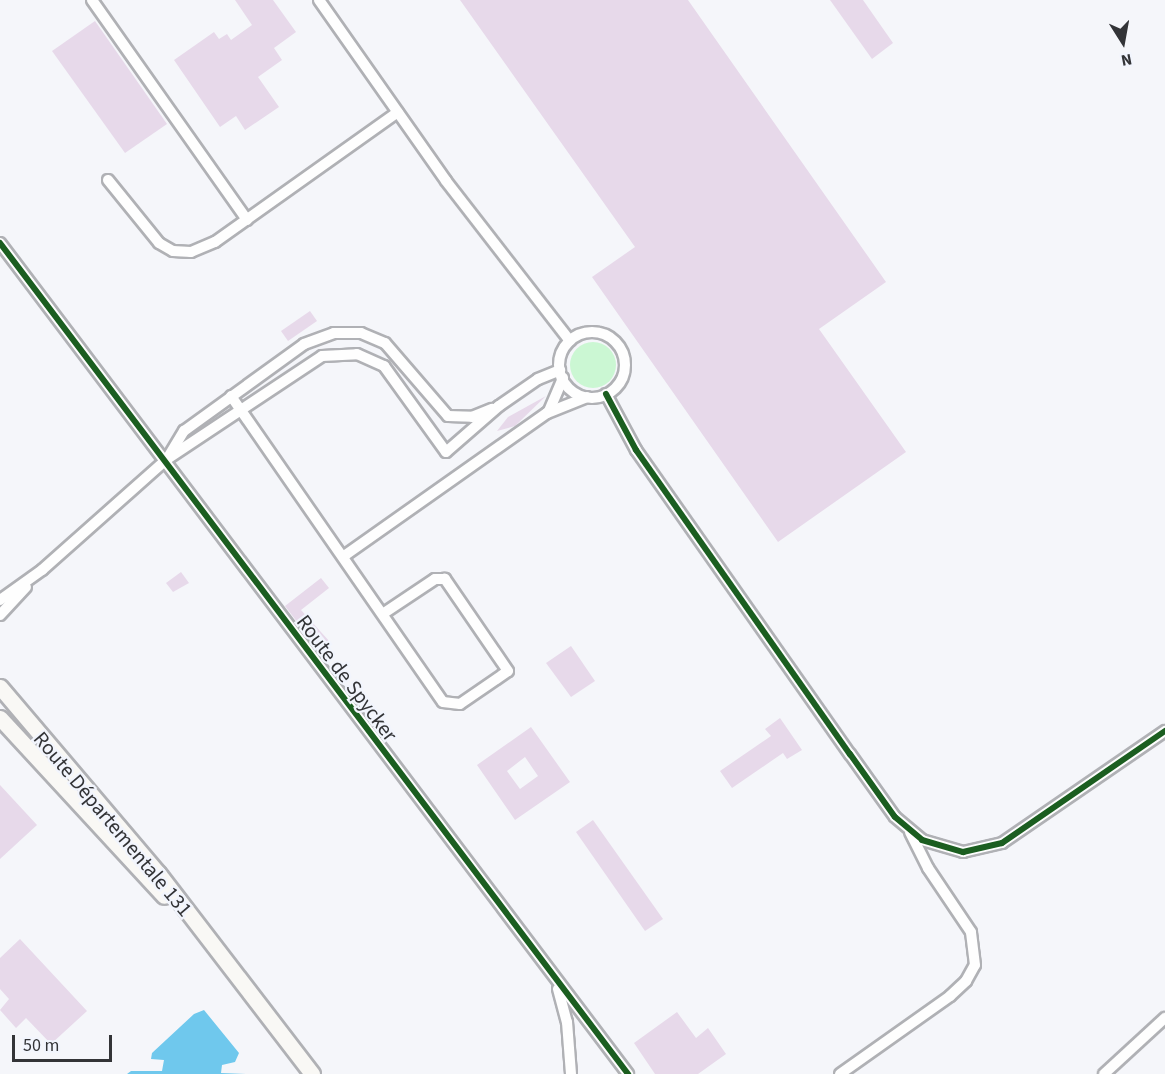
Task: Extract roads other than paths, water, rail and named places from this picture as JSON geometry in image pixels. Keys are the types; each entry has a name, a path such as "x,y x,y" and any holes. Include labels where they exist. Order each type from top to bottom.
{"main road":[{"name":"Route Départementale 131","path":"0,687 151,864 312,1074"},
{"name":"Route Départementale 131","path":"0,718 224,962"}],"street":[{"path":"92,0 247,220"},
{"path":"319,0 398,112 570,341"},
{"path":"108,180 155,239 173,251 204,248 398,112"},
{"name":"Route de Spycker","path":"0,243 167,459 292,633 555,982 628,1074"},
{"path":"167,459 180,434 309,341 348,332 374,337 396,351 440,410 448,416 472,417 499,406"},
{"path":"344,556 547,413 587,397 606,394 624,373 619,346 596,332 582,334 570,341 561,356 561,374 555,403 547,413"},
{"path":"0,615 42,570 167,459 317,358 342,352 365,356 389,371 446,452 499,406 538,379 561,374"},
{"path":"561,374 571,390 587,397"},
{"path":"606,394 636,450 895,817 910,832 935,846 956,851 996,846 1022,832 1165,731"},
{"path":"231,396 384,613 400,642 447,704 465,701 508,671 444,579 435,579 384,613"},
{"path":"0,600 42,570"},
{"path":"840,1074 950,996 974,969 975,946 971,932 928,868 910,832"},
{"name":"Route de Spycker","path":"555,982 567,1022 571,1074"},
{"path":"1104,1074 1165,1017"}],"water":[{"path":"204,1010 239,1053 235,1062 222,1065 221,1073 246,1074 127,1074 131,1071 162,1071 164,1060 151,1059 152,1053 194,1014"}]}
